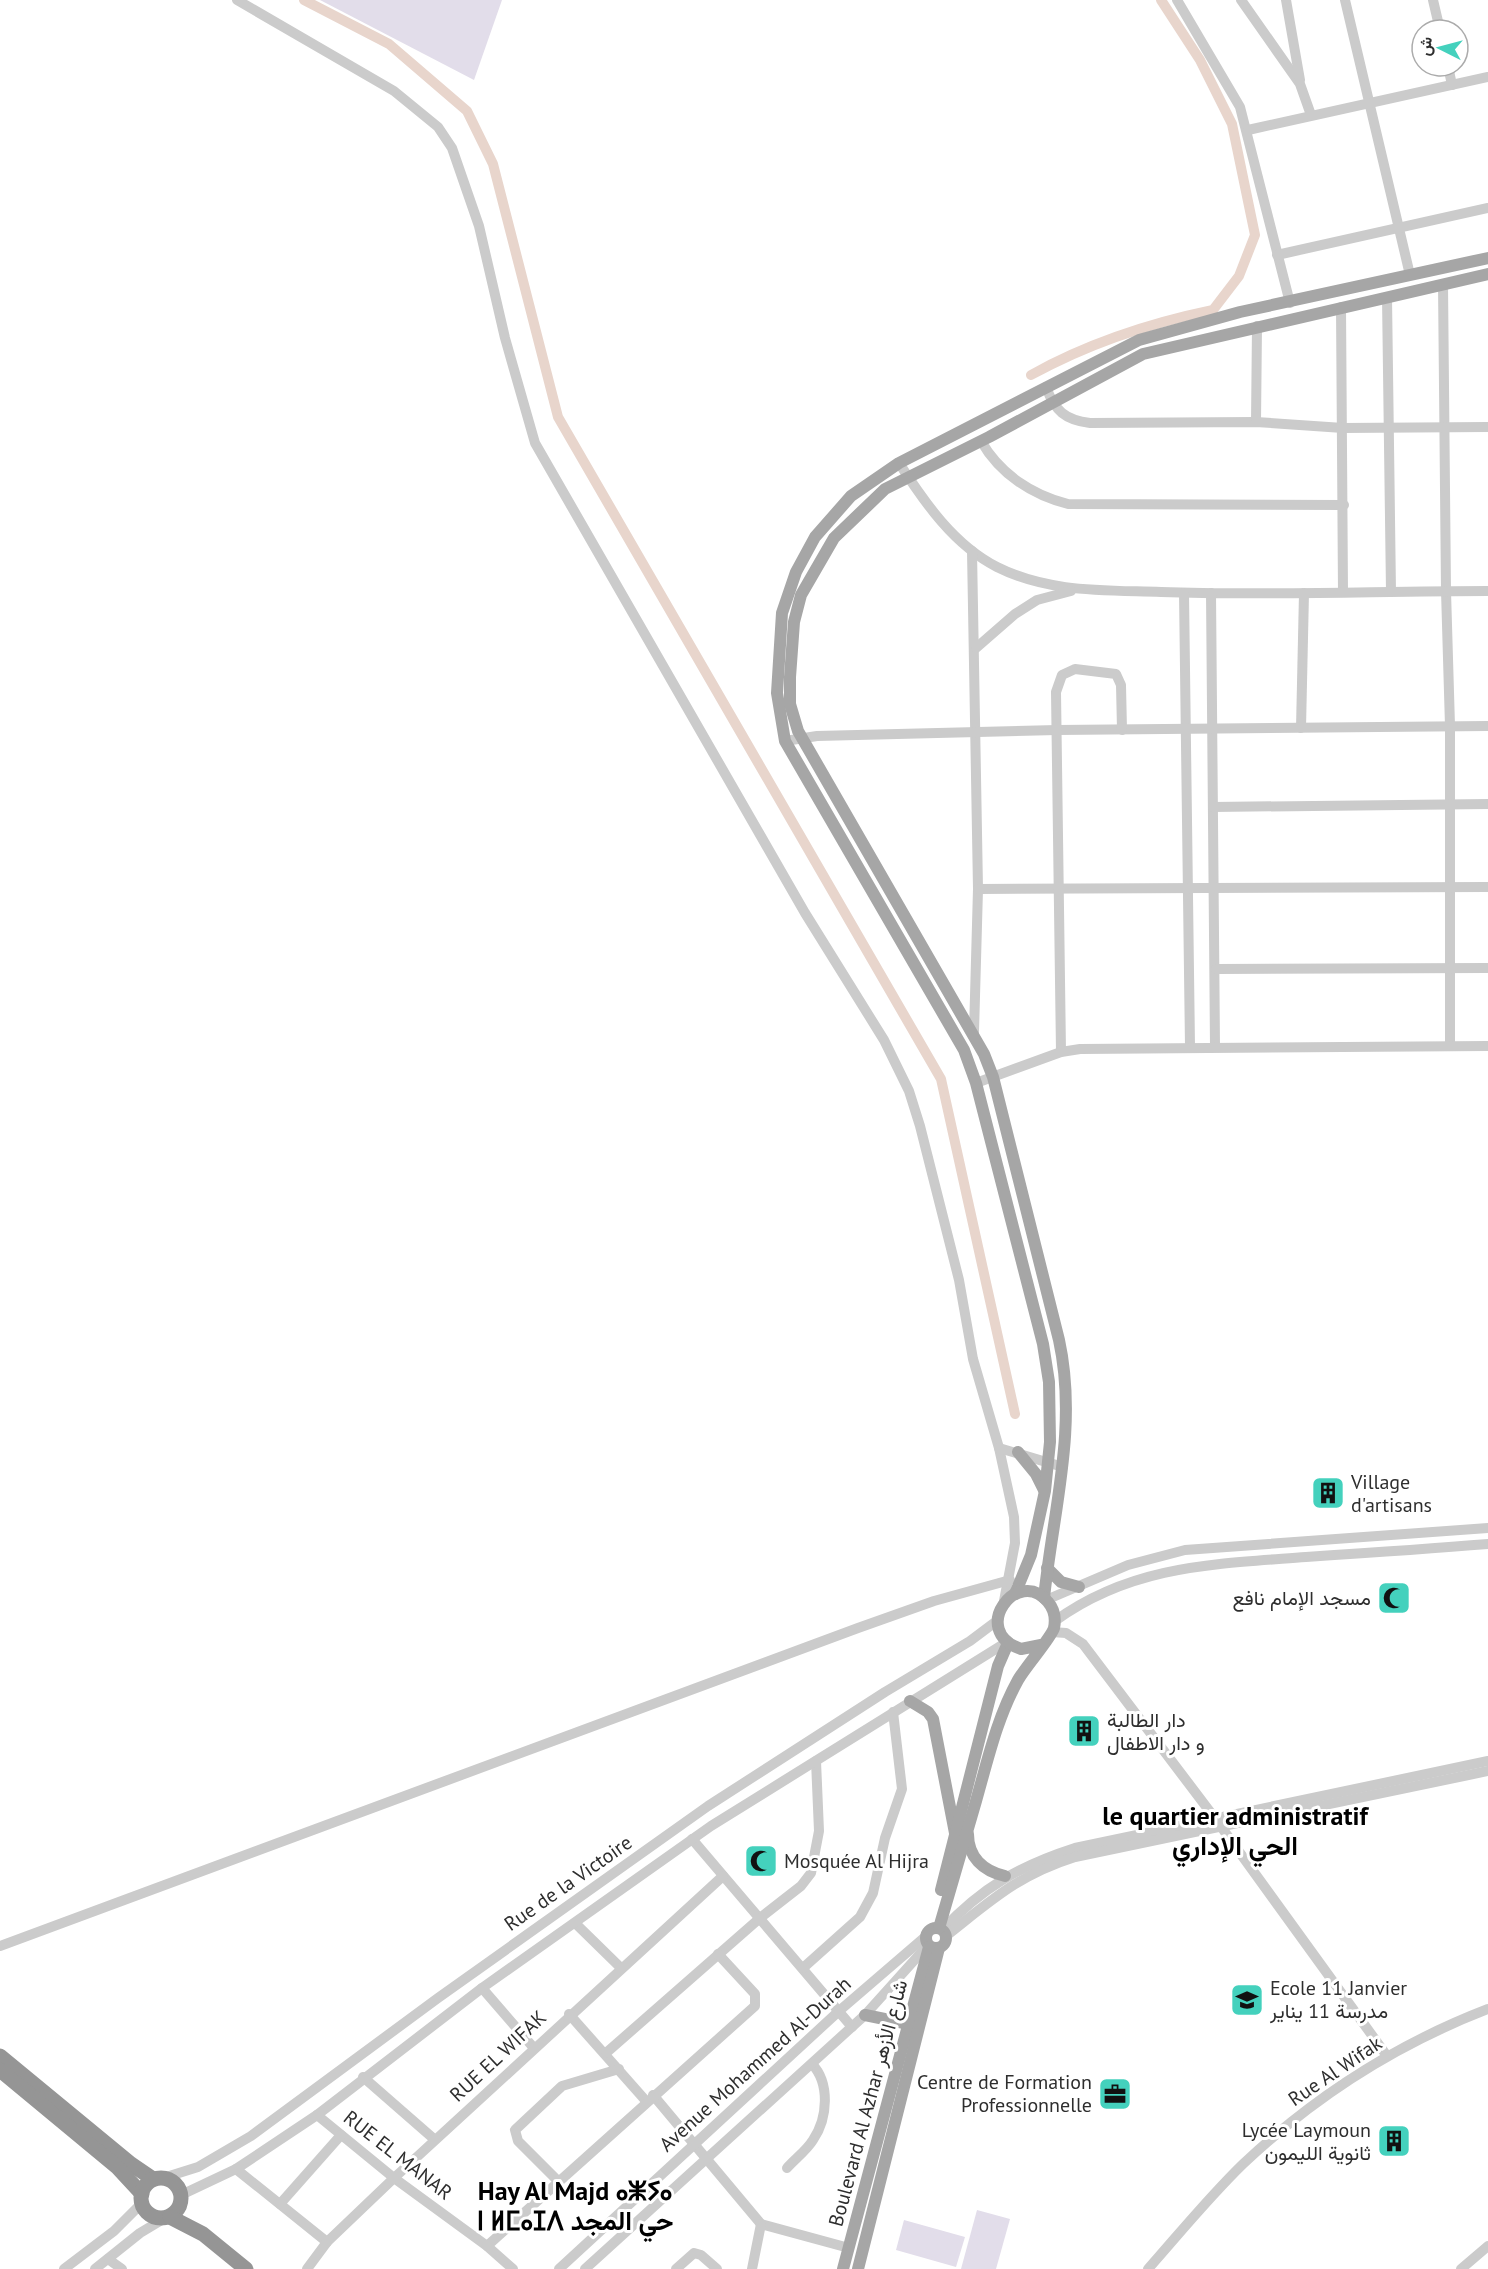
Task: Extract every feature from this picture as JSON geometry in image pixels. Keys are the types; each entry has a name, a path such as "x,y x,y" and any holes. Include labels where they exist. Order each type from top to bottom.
{"highway":[{"path":"0,2056 95,2142 124,2174 142,2199 149,2214 168,2217 213,2241 246,2269"},
{"path":"0,2070 95,2142 158,2179 175,2183 181,2198 213,2241"},
{"path":"142,2199 158,2179"},
{"path":"168,2217 178,2210 181,2198"}],"main road":[{"path":"1015,1594 1031,1556 1045,1491 1050,1412 1046,1362 976,1083 964,1050 785,741 777,693 779,641 782,613 796,572 819,532 850,496 899,463 1139,340 1240,312 1290,303 1488,258"},
{"path":"1045,1599 1047,1568 1064,1467 1067,1398 1063,1359 993,1077 974,1032 800,738 792,710 790,688 794,622 801,595 828,546 843,528 885,489 981,441 1143,354 1488,274"},
{"path":"1018,1452 1036,1474 1045,1491"},
{"path":"1047,1568 1061,1582 1079,1587"},
{"path":"1030,1592 1045,1599 1053,1610 1054,1627 1041,1645 1021,1649 1008,1642 1000,1632 998,1620 1004,1601 1015,1594 1030,1592"},
{"name":"Boulevard Al Azhar شارع الأزهر","path":"858,2269 935,1937 955,1837 998,1666 1008,1642"},
{"name":"Boulevard Al Azhar شارع الأزهر","path":"843,2269 909,2025 998,1724 1012,1691 1041,1645"},
{"path":"910,1701 928,1712 933,1719 955,1837"},
{"path":"967,1831 971,1852 977,1861 994,1874 1005,1876"},
{"path":"865,2015 909,2025"}],"street":[{"path":"237,0 394,91 438,127 452,148 479,226 505,338 535,443 805,913 884,1040 909,1091 959,1280 973,1359 999,1448 1014,1517 1015,1543 1010,1580 1004,1601"},
{"path":"1177,0 1232,89 1248,130 1290,303"},
{"path":"1241,0 1300,84"},
{"path":"1286,0 1300,84 1311,115"},
{"path":"1345,0 1410,275"},
{"path":"1433,0 1437,18"},
{"path":"1248,130 1488,77"},
{"path":"1451,78 1452,85"},
{"path":"1277,255 1488,208"},
{"path":"1443,284 1446,591 1450,726 1450,1046"},
{"path":"1386,297 1390,592"},
{"path":"1341,307 1343,592"},
{"path":"1256,422 1257,326"},
{"path":"1046,387 1059,413 1090,423 1256,422 1343,428 1488,427"},
{"path":"981,441 1001,467 1021,484 1044,496 1068,504 1344,505"},
{"path":"899,463 938,518 972,551 996,567 1022,578 1077,589 1184,593 1488,591"},
{"path":"972,551 976,648 978,889 974,1032"},
{"path":"976,648 1015,614 1037,600 1077,589"},
{"path":"1301,728 1304,592"},
{"path":"1184,593 1190,1047"},
{"path":"1211,593 1215,1047"},
{"path":"1061,1052 1056,730 1058,683 1062,675 1075,669 1116,674 1120,685 1122,730"},
{"path":"785,741 800,738 1056,730 1488,726"},
{"path":"1213,807 1488,804"},
{"path":"978,889 1488,887"},
{"path":"1215,969 1488,968"},
{"path":"976,1083 1061,1052 1080,1049 1488,1046"},
{"path":"999,1448 1064,1467"},
{"path":"1045,1599 1128,1565 1185,1550 1488,1528"},
{"path":"1387,2056 1217,1821 1083,1644 1072,1635 1054,1627 1083,1603 1125,1583 1183,1568 1488,1544"},
{"path":"0,1946 858,1628 933,1601 1010,1580"},
{"name":"Rue de la Victoire","path":"158,2179 198,2167 258,2132 438,1998 708,1806 885,1692 970,1641 998,1620"},
{"name":"Rue de la Victoire","path":"181,2198 236,2169 316,2115 482,1988 692,1839 1008,1642"},
{"path":"803,1968 860,1917 873,1893 885,1838 902,1789 893,1712"},
{"path":"606,2053 760,1918 801,1886 811,1873 819,1831 816,1761"},
{"name":"Avenue Mohammed Al-Durah","path":"559,2269 839,2011 935,1937 1017,1881 1045,1867 1075,1857 1217,1821 1488,1761"},
{"name":"Avenue Mohammed Al-Durah","path":"585,2269 865,2015 935,1937 972,1900 1005,1876 1043,1858 1075,1848 1488,1771"},
{"path":"692,1839 852,2027"},
{"name":"RUE EL WIFAK","path":"307,2269 327,2242 434,2139 723,1876"},
{"path":"575,1923 621,1968"},
{"path":"487,2246 755,2006 755,1994 718,1954"},
{"path":"482,1988 533,2048"},
{"name":"Rue Al Wifak","path":"1148,2269 1224,2183 1261,2147 1322,2098 1387,2056 1421,2038 1488,2009"},
{"path":"569,2014 619,2069 694,2144 761,2224 849,2248"},
{"path":"787,2168 810,2144 819,2127 825,2088 822,2076 812,2064"},
{"path":"559,2182 518,2141 515,2130 562,2086 619,2069"},
{"path":"363,2078 434,2139"},
{"name":"RUE EL MANAR","path":"316,2115 394,2178 487,2246 513,2269"},
{"path":"280,2204 341,2135"},
{"path":"236,2169 327,2242"},
{"path":"64,2269 114,2231 142,2199"},
{"path":"95,2269 140,2234 168,2217"},
{"path":"752,2269 761,2224"},
{"path":"1462,2269 1488,2246"},
{"path":"676,2269 694,2253 701,2255 717,2269"},
{"path":"108,2259 122,2269"}],"shaded area":[{"path":"320,0 502,0 474,80"},
{"path":"977,2210 1010,2219 996,2269 961,2269"},
{"path":"904,2220 965,2237 956,2267 896,2250"}],"waterway":[{"path":"304,0 389,44 467,111 493,164 558,417 941,1079 1015,1414"},
{"path":"1031,375 1119,336 1166,321 1213,310 1239,276 1255,235 1232,124 1200,60 1161,0"}],"place":[{"name":"Village d'artisans","path":"1328,1493"},
{"name":"مسجد الإمام نافع","path":"1394,1598"},
{"name":"دار الطالبة و دار الاطفال","path":"1084,1731"},
{"name":"Mosquée Al Hijra","path":"761,1861"},
{"name":"Ecole 11 Janvier مدرسة 11 يناير","path":"1247,2000"},
{"name":"Centre de Formation Professionnelle","path":"1115,2094"},
{"name":"Lycée Laymoun ثانوية الليمون","path":"1394,2141"}],"district":[{"name":"le quartier administratif الحي الإداري","path":"1235,1831"},
{"name":"Hay Al Majd ⴰⵥⵢⴰ ⵏ ⵍⵎⴰⵊⴷ حي المجد","path":"575,2206"}]}
